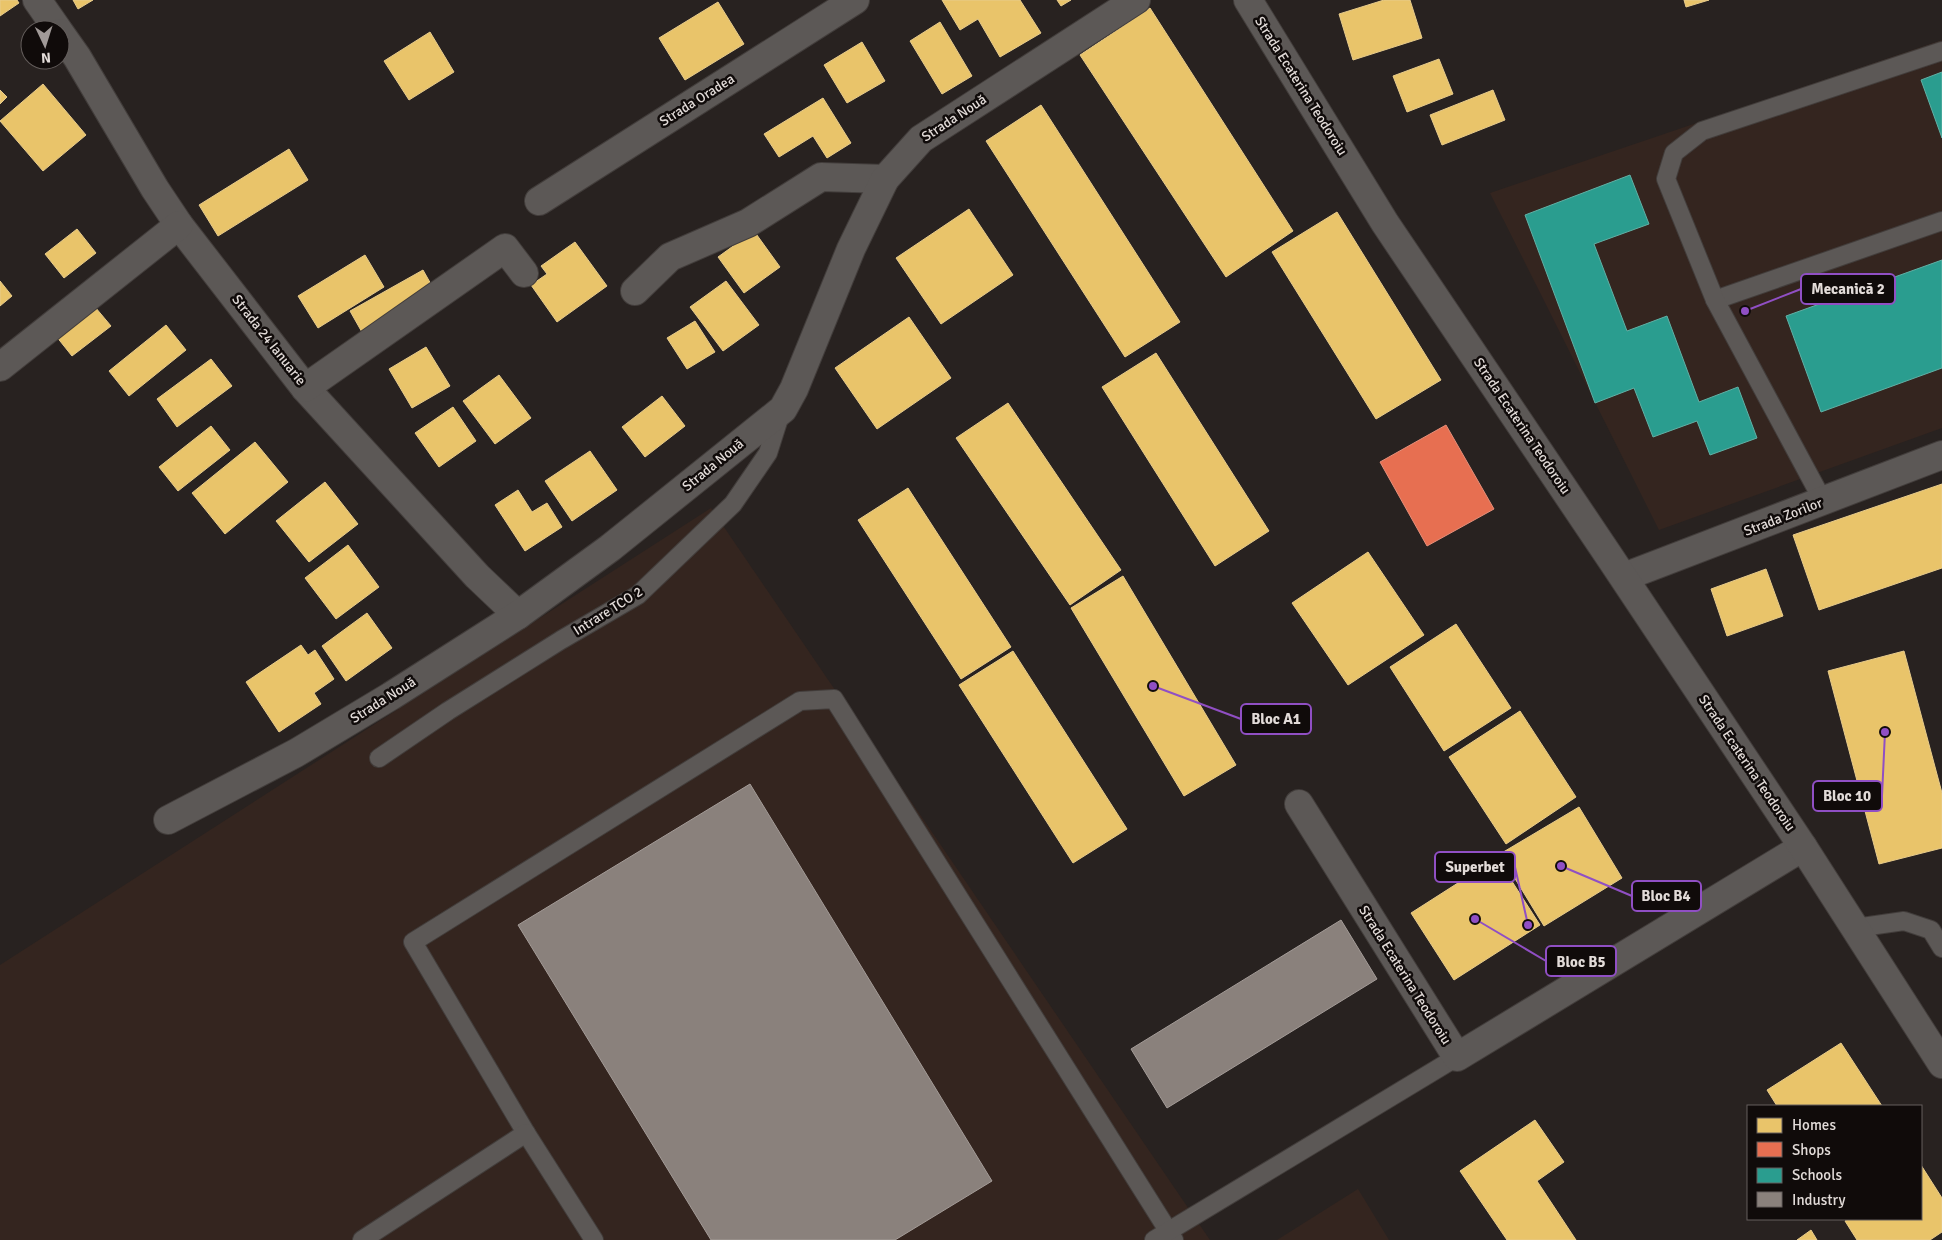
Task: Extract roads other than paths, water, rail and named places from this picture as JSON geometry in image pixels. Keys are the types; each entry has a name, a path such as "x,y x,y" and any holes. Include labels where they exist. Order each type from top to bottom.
{"street":[{"path":"36,0 51,20"},
{"name":"Strada Oradea","path":"539,200 855,0"},
{"name":"Strada Nouă","path":"168,820 296,753 391,696 518,615 610,548 782,409 794,389 851,249 885,179 921,139 1136,0"},
{"name":"Strada Ecaterina Teodoroiu","path":"1248,0 1385,223 1624,577 1803,847 1942,1064"},
{"name":"Strada 24 Ianuarie","path":"70,47 179,225 305,388 477,576 518,615"},
{"path":"635,291 670,257 748,223 821,177 885,179"},
{"path":"0,367 179,225"},
{"path":"305,388 505,248 524,273"},
{"name":"Strada Zorilor","path":"1624,577 1942,455"},
{"name":"Strada Ecaterina Teodoroiu","path":"1299,804 1457,1057 1803,847"}],"lane":[{"path":"1823,501 1715,300 1666,179 1674,153 1702,132 1942,51"},
{"path":"1715,300 1942,221"},
{"name":"Intrare TCO 2","path":"379,758 448,711 561,640 638,595 733,504 768,453 782,409"},
{"path":"594,1240 526,1134 413,942 800,702 834,699 1165,1237 1457,1057"},
{"path":"1855,928 1904,921 1931,930 1942,948"},
{"path":"362,1240 526,1134"}],"place":[{"name":"Mecanică 2","path":"1745,311"},
{"name":"Bloc A1","path":"1153,686"},
{"name":"Bloc 10","path":"1885,732"},
{"name":"Bloc B4","path":"1561,866"},
{"name":"Bloc B5","path":"1475,919"},
{"name":"Superbet","path":"1528,925"}]}
